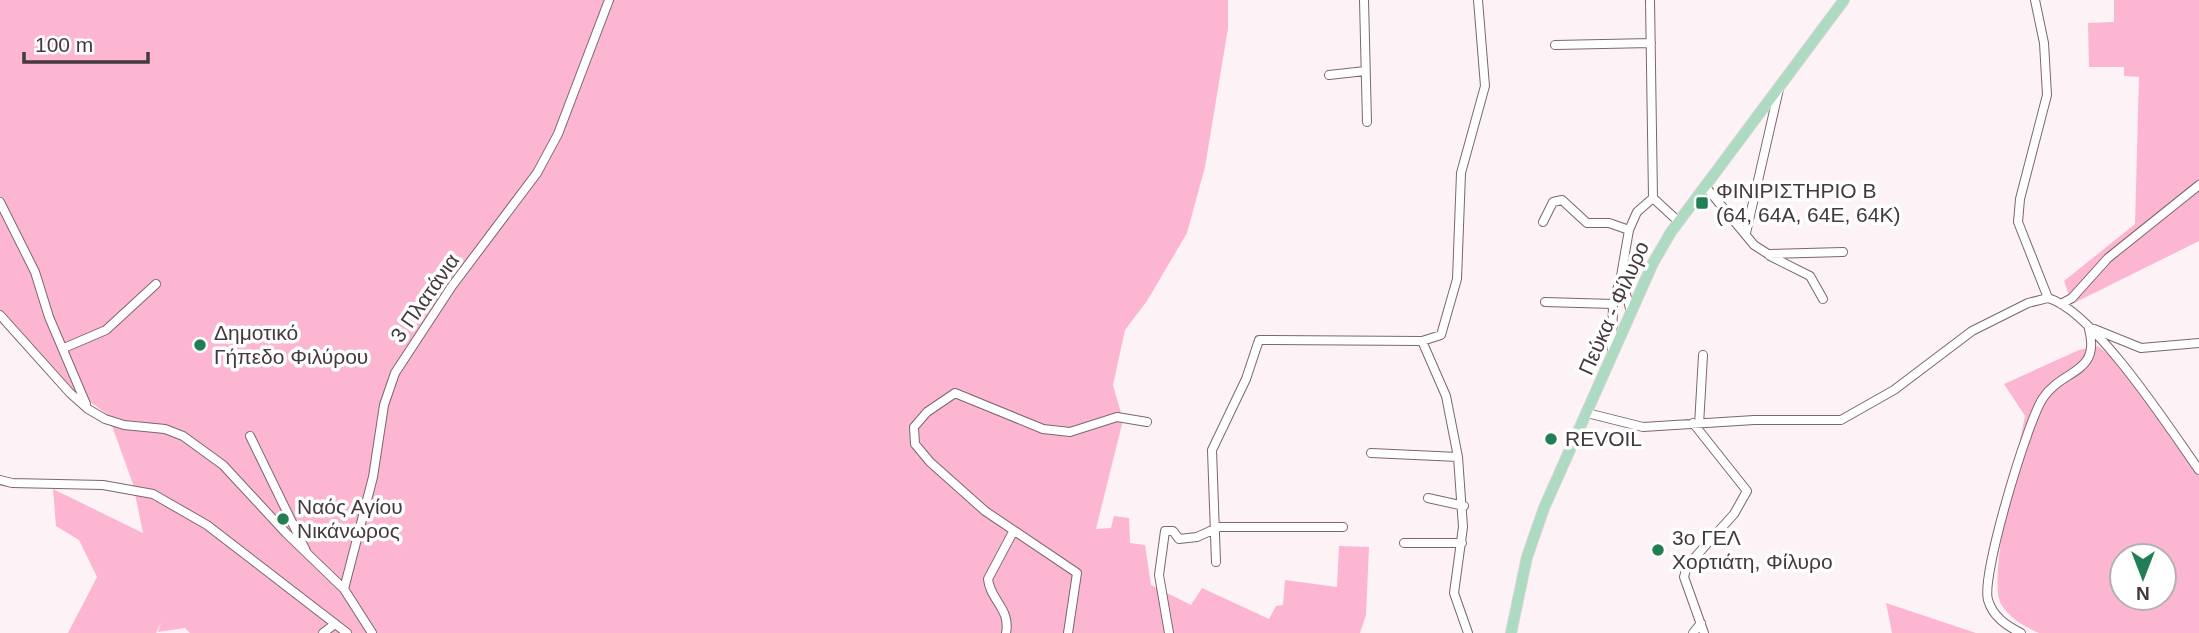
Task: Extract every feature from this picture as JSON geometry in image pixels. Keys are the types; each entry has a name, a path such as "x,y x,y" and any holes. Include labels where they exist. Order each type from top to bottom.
{"main road":[{"name":"Πεύκα - Φίλυρο","path":"1511,633 1535,534 1556,480 1653,262 1705,186 1844,0"}],"street":[{"name":"3 Πλατάνια","path":"344,589 373,477 384,405 395,373 452,286 537,173 558,134 608,0"},
{"path":"1364,0 1367,122"},
{"path":"1216,562 1212,450 1246,379 1261,338 1422,341 1441,335 1457,279 1461,173 1485,86 1478,0"},
{"path":"1650,0 1653,198 1679,222"},
{"path":"2035,0 2044,43 2047,94 2024,182 2018,222 2048,298"},
{"path":"1555,45 1651,43"},
{"path":"1329,75 1365,71"},
{"path":"1746,233 1781,83"},
{"path":"2061,304 2073,298 2119,248 2199,185"},
{"path":"1705,186 1754,244 1810,276 1823,299"},
{"path":"1612,357 1614,304 1629,230 1637,212 1653,198"},
{"path":"1543,222 1553,202 1562,200 1587,223 1609,223 1629,230"},
{"path":"0,202 35,272 49,317 88,409"},
{"path":"1768,254 1843,252"},
{"path":"1621,276 1630,312"},
{"path":"64,348 106,330 156,284"},
{"path":"1587,412 1636,426 1697,426 1768,420 1823,422 1847,418 1906,382 1972,331 2022,306 2048,298 2061,304 2088,327 2122,365 2199,470"},
{"path":"1545,302 1614,304"},
{"path":"0,315 69,393 88,409 105,419 124,425 157,428 183,436 223,465 344,589 372,633"},
{"path":"2088,327 2141,348 2199,343"},
{"path":"2021,633 2005,625 1987,599 1988,566 2037,410 2053,388 2086,363 2093,344 2088,327"},
{"path":"1422,341 1446,396 1458,457 1464,506 1462,543 1454,593 1468,633"},
{"path":"1703,355 1697,426 1747,491 1734,513 1687,566 1684,577 1704,633"},
{"path":"1068,633 1077,573 1013,532 930,462 915,443 914,427 927,412 955,393 1043,429 1070,432 1117,417 1147,422"},
{"path":"250,436 306,551"},
{"path":"1371,453 1458,457"},
{"path":"0,480 12,484 103,485 153,494 206,524 347,633"},
{"path":"1428,498 1464,506"},
{"path":"1169,633 1159,575 1163,534 1172,530 1179,539 1186,540 1216,528 1343,527"},
{"path":"1006,633 1007,615 988,586 988,579 1013,532"},
{"path":"1404,543 1462,543"},
{"path":"1693,633 1701,623"},
{"path":"323,633 335,624"}],"shaded area":[{"path":"0,0 1228,0 1228,28 1205,167 1187,233 1147,301 1125,330 1113,385 1123,420 1096,529 1111,528 1114,516 1129,518 1130,543 1145,545 1151,585 1191,605 1202,588 1269,619 1276,606 1283,605 1285,580 1337,587 1339,546 1369,547 1366,615 1360,633 190,633 185,628 158,632 161,623 156,633 68,633 97,577 79,540 56,526 53,489 143,533 133,484 108,415 67,385 0,312"},
{"path":"2114,0 2199,0 2199,241 2072,304 2064,281 2135,224 2139,77 2124,76 2124,67 2089,67 2088,23 2114,22"},
{"path":"2098,346 2132,374 2199,466 2199,633 2039,633 2013,618 2001,604 1998,569 2001,542 2025,416 2004,384 2079,350"},
{"path":"1886,603 1976,633 1892,633"}],"place":[{"name":"ΦΙΝΙΡΙΣΤΗΡΙΟ B (64, 64Α, 64Ε, 64Κ)","path":"1702,203"},
{"name":"Δημοτικό Γήπεδο Φιλύρου","path":"200,345"},
{"name":"REVOIL","path":"1551,439"},
{"name":"Ναός Αγίου Νικάνωρος","path":"283,519"},
{"name":"3ο ΓΕΛ Χορτιάτη, Φίλυρο","path":"1658,550"}]}
